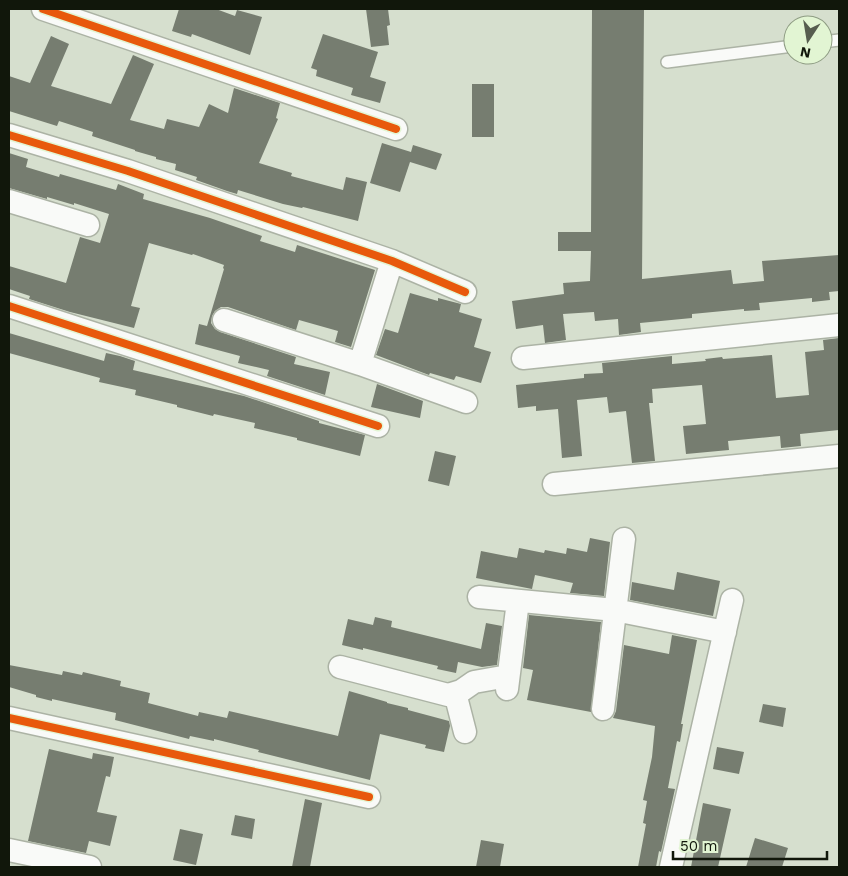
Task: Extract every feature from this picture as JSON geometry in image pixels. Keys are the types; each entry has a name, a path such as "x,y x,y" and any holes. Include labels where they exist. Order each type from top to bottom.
{"street":[{"path":"42,9 396,129"},
{"path":"9,135 128,171 392,261 465,292"},
{"path":"9,201 88,225"},
{"path":"360,364 392,261"},
{"path":"9,306 378,426"},
{"path":"224,320 360,364 466,402"},
{"path":"523,358 839,326"},
{"path":"554,484 839,456"},
{"path":"602,710 624,539"},
{"path":"479,597 615,610 725,632"},
{"path":"671,867 732,600"},
{"path":"340,667 448,695 461,692 474,682 507,684 518,601"},
{"path":"455,693 466,732"},
{"path":"9,718 369,797"},
{"path":"9,850 90,867"}],"lane":[{"path":"667,62 783,47"}],"building":[{"path":"179,9 216,9 235,16 237,10 262,17 250,55 192,34 191,37 172,31"},
{"path":"366,9 388,9 390,25 387,26 389,45 371,47"},
{"path":"592,9 644,9 642,279 731,270 733,284 764,281 762,261 839,255 839,291 829,292 830,300 812,302 812,298 759,303 760,310 744,311 744,309 692,314 692,318 640,323 641,332 619,335 618,319 595,321 594,312 563,314 566,340 545,343 543,325 516,329 512,301 564,294 563,283 590,281 591,251 558,251 558,232 591,232"},
{"path":"323,34 378,52 370,77 386,82 380,103 351,95 353,88 316,76 317,70 311,68"},
{"path":"51,36 69,44 51,86 111,104 133,55 154,64 130,120 164,129 167,119 199,127 209,104 228,113 234,88 280,103 276,118 278,119 259,163 292,173 291,176 343,190 346,177 367,182 358,221 283,204 238,190 237,194 227,191 196,180 197,177 175,170 176,164 156,159 156,157 92,136 93,132 59,121 57,126 9,111 9,76 30,83"},
{"path":"472,84 494,84 494,137 472,137"},
{"path":"382,143 411,152 413,145 442,154 436,170 410,162 400,192 370,183"},
{"path":"9,153 28,159 26,167 59,177 60,174 116,190 118,184 144,194 143,199 210,218 262,236 260,241 295,252 297,245 375,270 351,347 335,342 338,331 299,320 296,330 228,307 221,307 212,316 211,323 220,332 296,357 294,364 330,372 325,395 267,376 269,370 238,363 240,356 195,344 199,324 207,326 224,265 193,254 149,243 131,306 140,308 134,328 70,312 29,299 30,296 9,289 9,266 66,283 80,237 100,243 109,214 74,203 74,205 47,197 47,199 9,188"},
{"path":"410,293 438,301 438,298 461,304 459,312 482,319 474,347 491,352 481,383 456,376 454,380 430,373 429,375 376,355 385,329 398,333"},
{"path":"9,333 104,361 106,353 120,356 135,361 133,370 244,396 319,421 319,423 365,435 360,456 254,428 255,423 214,414 213,416 135,395 136,390 99,382 100,378 9,353"},
{"path":"839,338 839,430 800,434 801,446 781,448 780,436 728,441 729,450 686,454 683,426 706,424 702,385 652,389 653,403 649,403 655,461 632,463 626,411 609,413 607,397 577,400 582,456 562,458 558,409 536,411 536,406 518,408 516,385 584,378 584,374 603,373 602,363 672,356 672,364 706,361 705,359 722,357 723,359 772,355 776,398 809,395 805,352 824,350 823,340"},
{"path":"377,384 423,401 420,418 371,407"},
{"path":"435,451 456,456 449,486 428,481"},
{"path":"590,538 610,542 604,596 570,593 573,583 535,575 532,589 476,578 481,551 517,558 519,548 544,553 545,550 566,554 567,548 587,552"},
{"path":"677,572 720,581 713,616 630,600 632,582 674,590"},
{"path":"529,615 601,622 591,712 527,700 533,670 523,668"},
{"path":"375,617 392,621 391,627 481,649 486,623 502,626 497,665 482,667 458,662 456,673 437,669 438,666 363,648 363,650 342,645 348,619 373,625"},
{"path":"672,635 697,640 681,724 683,724 680,742 677,741 668,788 675,789 661,852 659,851 656,867 638,867 646,824 643,823 647,801 643,800 652,757 655,726 613,718 616,711 624,645 669,654"},
{"path":"9,665 62,675 63,671 82,675 83,672 121,681 120,686 150,693 148,703 198,716 199,712 227,718 229,711 338,736 349,691 449,721 450,726 444,752 425,748 426,745 380,734 370,780 214,739 214,741 190,736 189,739 115,720 116,713 36,697 36,695 9,687"},
{"path":"763,704 786,708 783,727 759,722"},
{"path":"717,747 744,752 739,774 713,769"},
{"path":"49,749 92,759 93,753 114,757 110,777 106,776 97,812 117,816 110,846 89,841 86,853 28,841"},
{"path":"305,799 322,803 310,867 292,867"},
{"path":"703,803 731,809 718,867 691,867"},
{"path":"235,815 255,819 252,839 231,835"},
{"path":"180,829 203,834 196,865 173,860"},
{"path":"755,838 788,848 782,867 746,867"},
{"path":"481,840 504,844 500,867 476,867"}],"cycle path":[{"path":"43,9 396,129"},
{"path":"9,135 128,171 392,261 465,292"},
{"path":"9,306 378,426"},
{"path":"9,718 369,797"}]}
